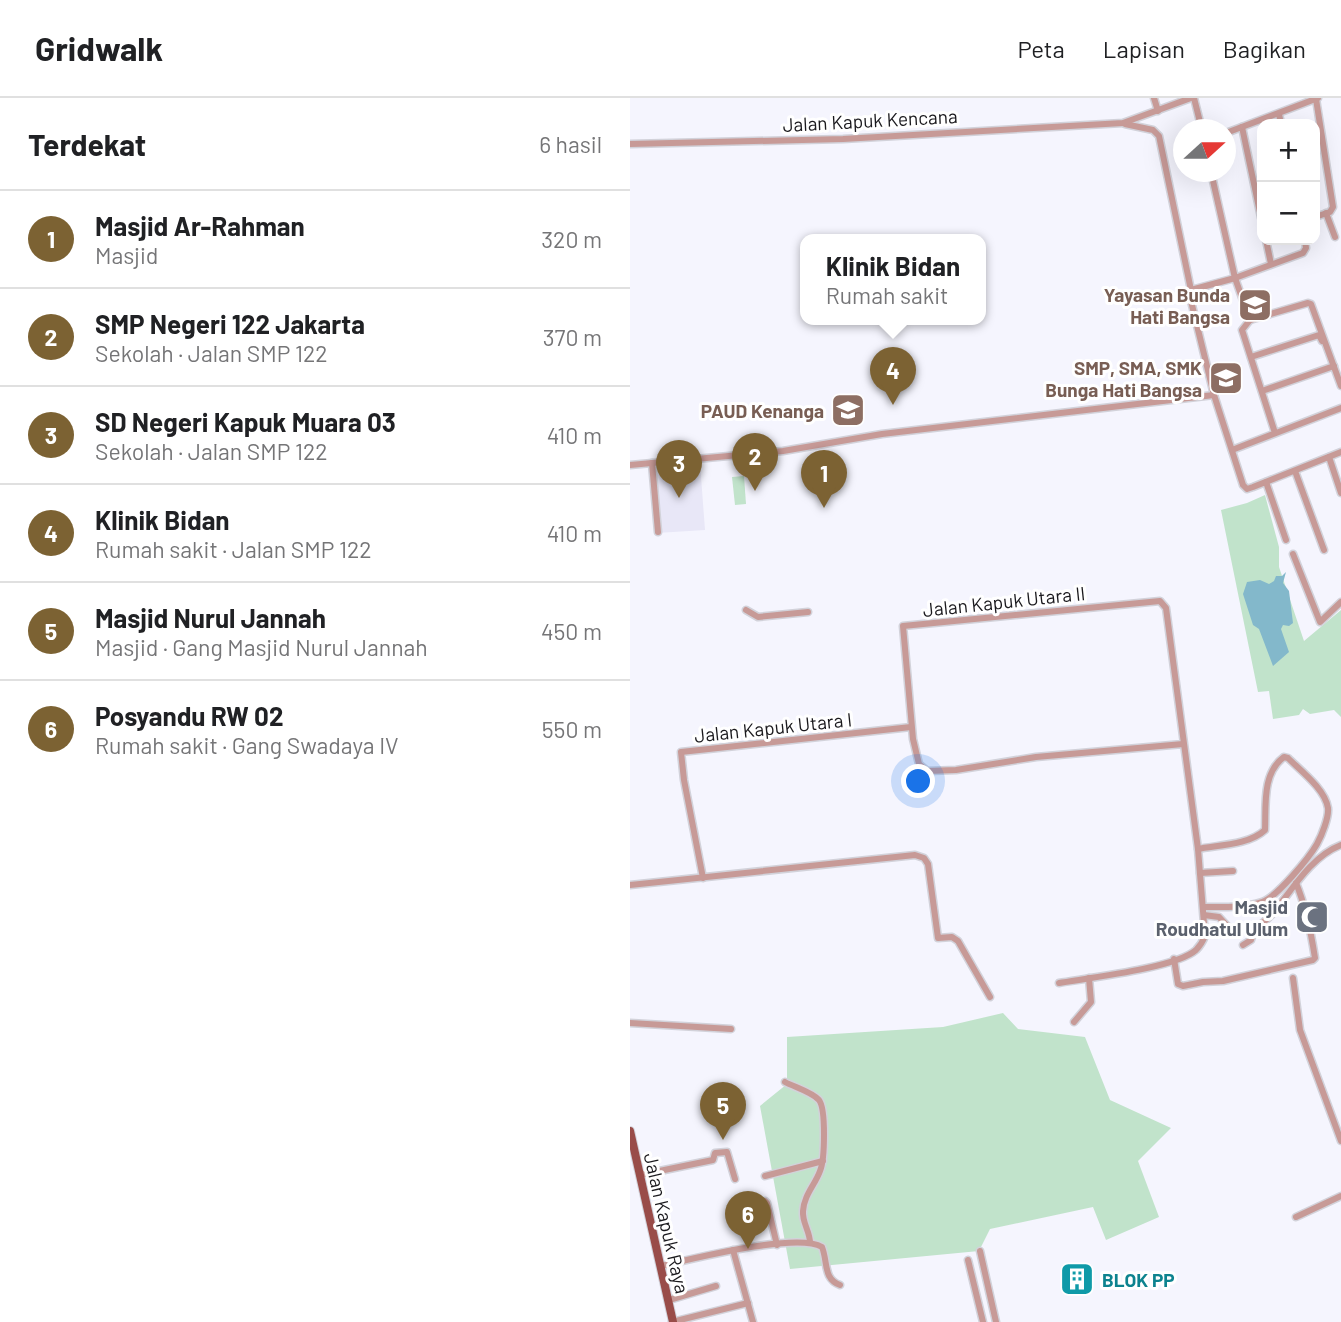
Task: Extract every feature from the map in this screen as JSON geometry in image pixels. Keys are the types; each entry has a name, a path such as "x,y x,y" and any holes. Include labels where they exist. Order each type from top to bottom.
{"main road":[{"name":"Jalan Kapuk Raya","path":"630,1130 673,1322"}],"street":[{"path":"1154,98 1158,111"},
{"path":"1192,98 1199,119"},
{"name":"Jalan Kapuk Kencana","path":"630,144 843,139 1123,123 1192,98"},
{"path":"1236,130 1317,99 1333,207 1330,212 1320,215"},
{"path":"1279,114 1280,119"},
{"path":"1123,123 1153,130 1159,136 1191,301 1214,395 1243,485 1247,489 1341,452"},
{"path":"1242,127 1257,198"},
{"path":"1213,182 1235,278 1250,320"},
{"path":"1326,213 1335,237"},
{"path":"1267,245 1271,264"},
{"path":"1191,290 1235,278 1303,253 1306,245"},
{"path":"1275,433 1241,330 1250,320 1311,304 1341,386"},
{"path":"1251,357 1320,335 1323,344"},
{"path":"1262,391 1334,366"},
{"path":"630,465 783,451 883,434 1214,395"},
{"path":"1232,450 1341,408"},
{"path":"1329,457 1341,493"},
{"path":"652,463 658,532"},
{"path":"1295,471 1324,550"},
{"path":"1266,482 1286,540"},
{"path":"1293,554 1320,622 1341,602"},
{"name":"Jalan Kapuk Utara II","path":"924,789 924,769 916,755 908,727 903,626 1160,601 1166,608 1206,930 1201,944 1193,952 1174,959"},
{"path":"746,610 758,617 808,612"},
{"name":"Jalan Kapuk Utara I","path":"703,878 681,752 908,727"},
{"path":"924,769 934,772 956,770 1036,757 1183,744"},
{"path":"1198,849 1242,841 1265,830 1269,776 1280,760 1288,758 1325,801 1328,812 1317,844 1271,897 1262,902 1204,911"},
{"path":"1243,945 1311,866 1341,845"},
{"path":"630,885 918,855 928,864 938,938 952,937 958,941 990,998"},
{"path":"1200,873 1233,871"},
{"path":"1059,983 1121,974 1174,959 1178,984 1183,986 1223,981 1312,960 1315,958 1305,906 1296,883"},
{"path":"1204,911 1219,917 1231,930"},
{"path":"1074,1022 1091,1002 1089,978"},
{"path":"1293,978 1300,1030 1341,1141"},
{"path":"630,1023 731,1029"},
{"path":"785,1082 820,1101 823,1161 803,1209 810,1243"},
{"path":"640,1175 713,1160 715,1153 727,1152 735,1179"},
{"path":"765,1176 823,1161"},
{"path":"1296,1217 1341,1196"},
{"path":"740,1208 765,1201 767,1203 777,1245"},
{"path":"661,1266 733,1251 810,1243 822,1247 828,1278 840,1285"},
{"path":"733,1251 753,1322"},
{"path":"980,1251 996,1322"},
{"path":"968,1259 983,1322"},
{"path":"668,1300 716,1286"},
{"path":"673,1322 748,1303"}],"shaded area":[{"path":"700,463 705,530 657,533 653,466"}],"green space":[{"path":"744,476 746,504 735,505 732,477"},
{"path":"1265,495 1279,547 1279,567 1304,641 1341,610 1341,717 1334,710 1310,714 1303,709 1299,715 1273,719 1269,691 1258,692 1221,510"},
{"path":"1003,1013 1018,1029 1085,1037 1110,1100 1171,1128 1138,1161 1159,1217 1106,1240 1093,1207 990,1229 979,1251 790,1269 760,1106 787,1084 787,1037 943,1027"}],"water":[{"path":"1286,572 1283,583 1289,591 1293,623 1289,626 1283,625 1281,629 1289,652 1273,666 1259,629 1253,625 1243,594 1247,582 1260,580 1269,584 1276,576 1282,576"}],"place":[{"name":"Yayasan Bunda Hati Bangsa","path":"1255,305"},
{"name":"SMP, SMA, SMK Bunga Hati Bangsa","path":"1226,378"},
{"name":"Klinik Bidan","path":"893,405"},
{"name":"PAUD Kenanga","path":"848,410"},
{"name":"SMP Negeri 122 Jakarta","path":"755,491"},
{"name":"SD Negeri Kapuk Muara 03","path":"679,498"},
{"name":"Masjid Ar-Rahman","path":"824,508"},
{"name":"Masjid Roudhatul Ulum","path":"1312,917"},
{"name":"Masjid Nurul Jannah","path":"723,1140"},
{"name":"Posyandu RW 02","path":"748,1249"},
{"name":"BLOK PP","path":"1077,1279"}]}
